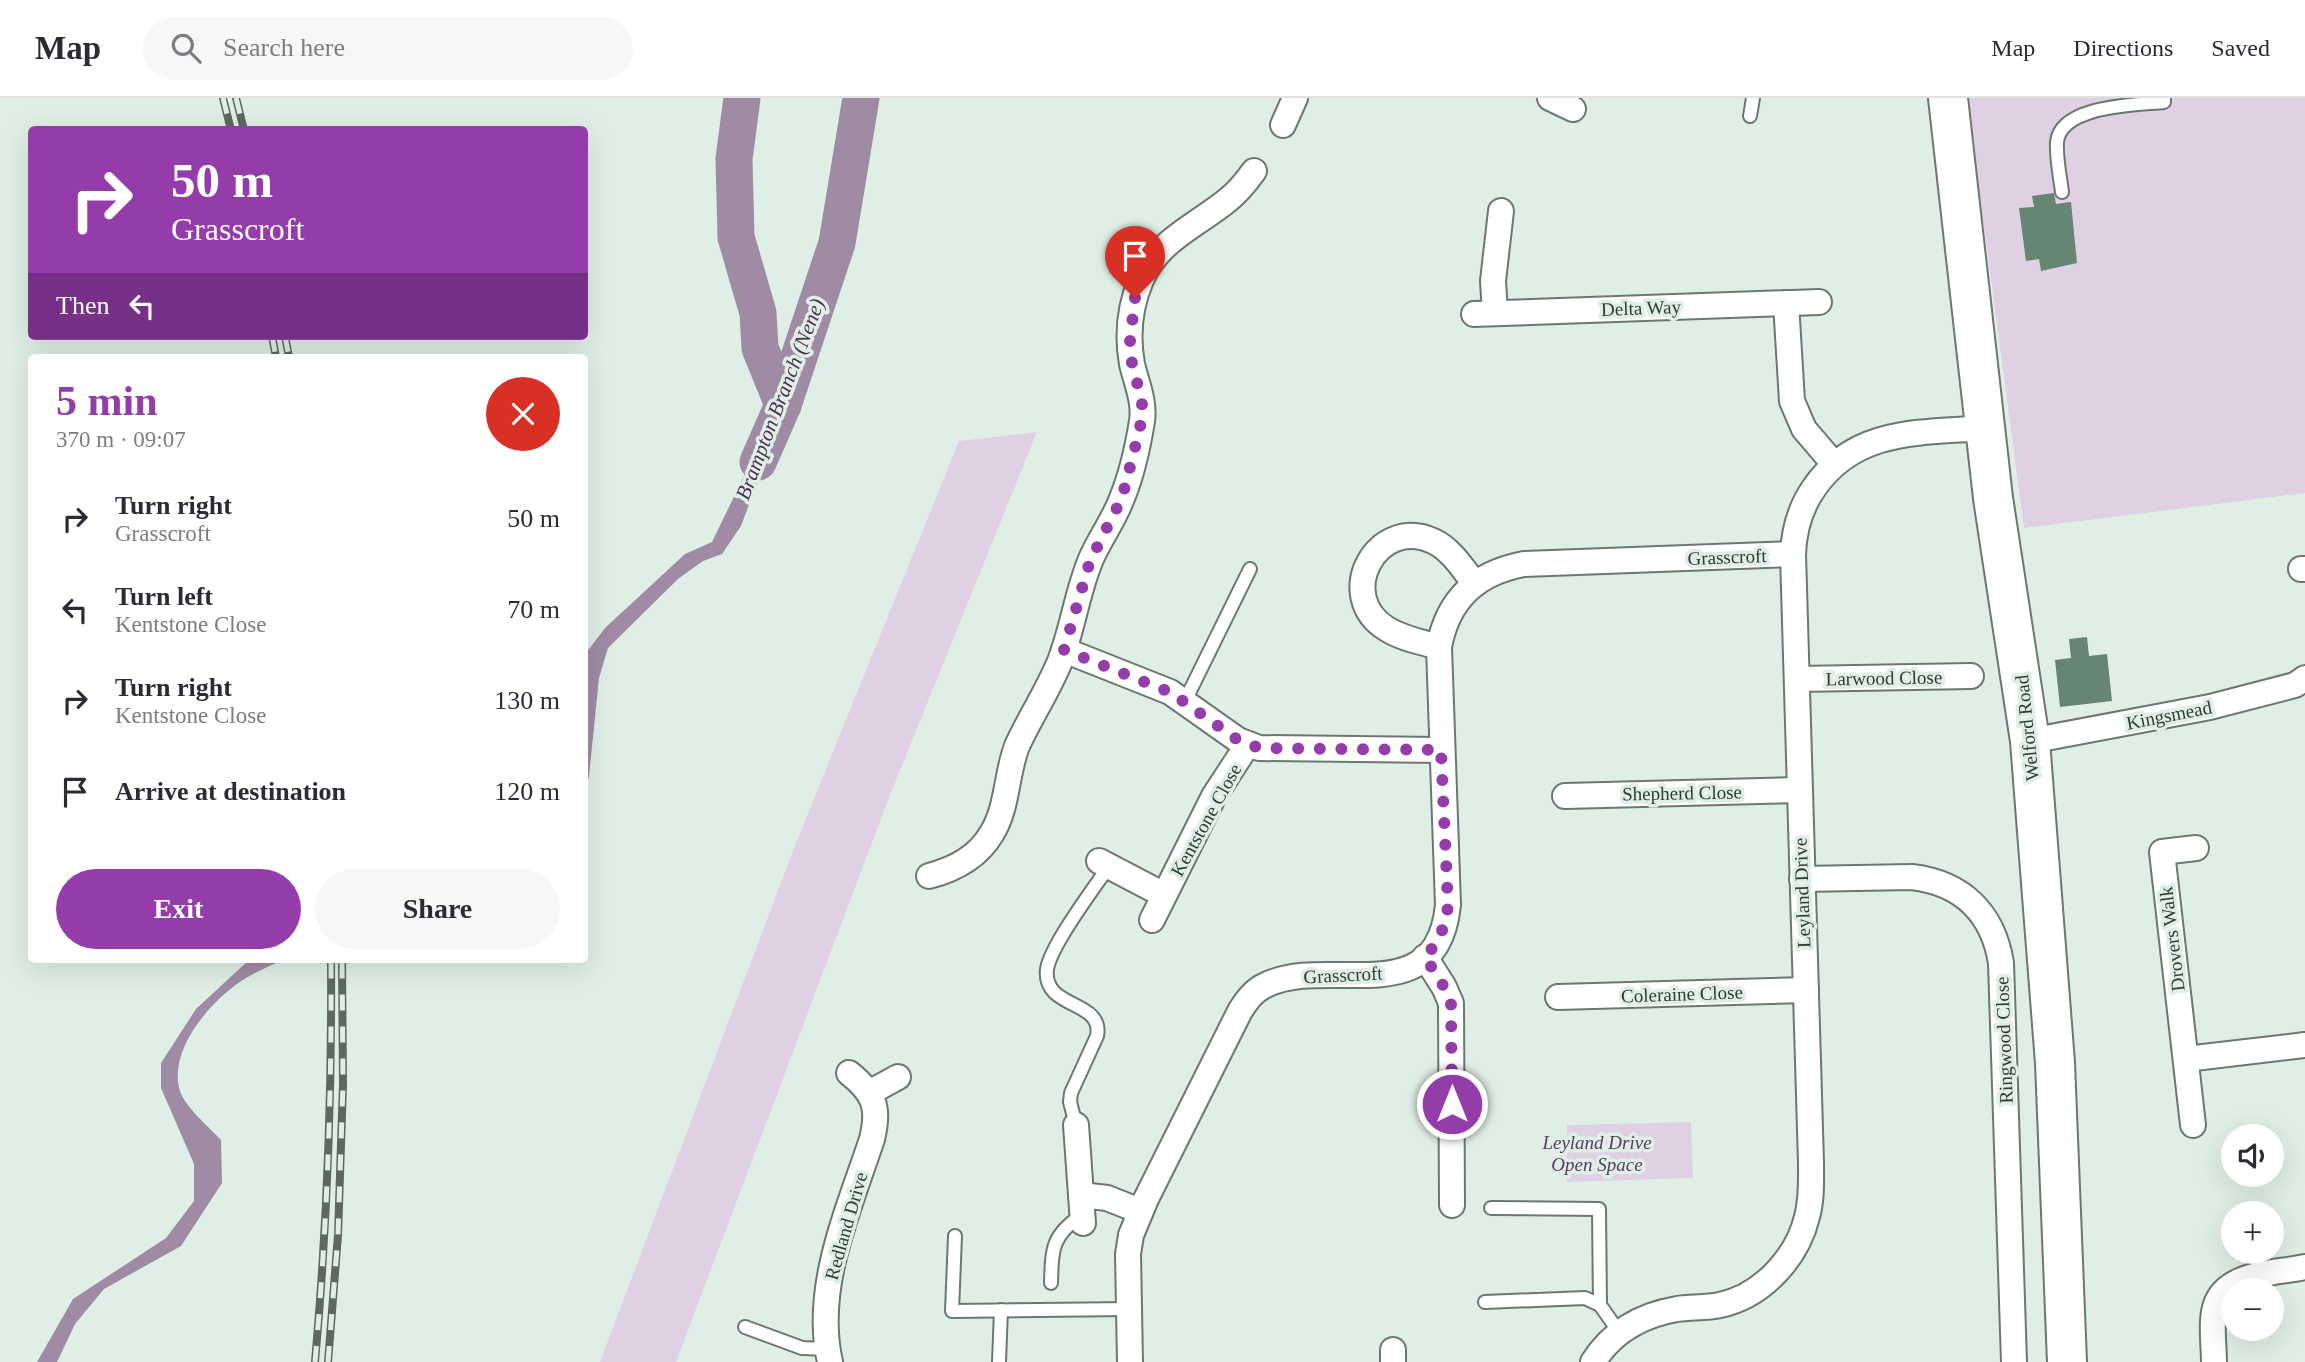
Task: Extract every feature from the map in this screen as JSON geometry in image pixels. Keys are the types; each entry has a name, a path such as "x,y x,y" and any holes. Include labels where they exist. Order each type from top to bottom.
{"main road":[{"name":"Welford Road","path":"1948,98 1993,498 2030,741 2054,1063 2067,1362"}],"street":[{"path":"1283,125 1295,98"},
{"path":"1550,98 1573,109"},
{"path":"929,876 962,865 974,856 992,833 1017,747 1064,650 1090,561 1122,498 1142,417 1142,402 1132,363 1130,340 1131,318 1141,279 1162,248 1228,201 1254,172"},
{"name":"Delta Way","path":"1501,211 1493,281 1485,313 1819,302"},
{"path":"1786,303 1792,401 1804,429 1833,464"},
{"name":"Leyland Drive","path":"1593,1362 1619,1332 1659,1313 1721,1304 1752,1291 1774,1273 1801,1235 1811,1192 1793,538 1802,509 1821,478 1833,464 1862,445 1884,438 1985,428"},
{"path":"1439,647 1399,635 1375,619 1362,594 1362,580 1370,558 1388,542 1399,538 1422,537 1442,546 1475,584"},
{"name":"Grasscroft","path":"1130,1362 1128,1254 1131,1235 1140,1211 1240,1011 1255,992 1275,981 1287,978 1382,974 1411,967 1425,957 1441,936 1448,905 1439,647 1442,630 1459,599 1475,584 1505,568 1524,564 1793,554"},
{"name":"Kentstone Close","path":"1064,650 1148,682 1185,701 1227,733 1248,744 1270,749 1441,750"},
{"name":"Larwood Close","path":"1797,679 1970,676"},
{"name":"Kingsmead","path":"2030,741 2210,707 2295,685 2305,678"},
{"name":"Kentstone Close","path":"1152,920 1214,796 1248,744"},
{"name":"Shepherd Close","path":"1565,796 1798,790"},
{"name":"Drovers Walk","path":"2193,1125 2162,852 2196,848"},
{"name":"Kentstone Close","path":"1104,864 1164,895"},
{"name":"Ringwood Close","path":"1802,879 1900,877 1944,883 1980,911 1994,934 2001,963 2014,1362"},
{"path":"1425,957 1451,1003 1452,1205"},
{"name":"Coleraine Close","path":"1558,998 1806,990"},
{"path":"2186,1059 2305,1045"},
{"path":"849,1073 869,1093 898,1077"},
{"name":"Redland Drive","path":"829,1356 825,1312 830,1275 875,1126 874,1102 869,1093"},
{"path":"1076,1125 1082,1211 1107,1198 1140,1211"},
{"path":"2214,1362 2213,1315 2222,1293 2230,1284 2305,1267"}],"lane":[{"path":"1750,116 1753,98"},
{"path":"2062,192 2057,141 2070,121 2096,110 2164,102 2164,98"},
{"path":"1185,701 1250,569"},
{"path":"1076,1125 1070,1102 1071,1093 1097,1036 1098,1027 1090,1014 1055,994 1048,981 1047,971 1066,930 1104,864"},
{"path":"1491,1208 1599,1209 1600,1305"},
{"path":"1051,1283 1056,1240 1082,1211"},
{"path":"955,1236 952,1311 1129,1309"},
{"path":"1485,1302 1586,1298 1600,1305 1619,1332"},
{"path":"999,1362 1001,1310"},
{"path":"745,1327 829,1356"}],"green space":[{"path":"1967,98 2305,98 2305,493 2024,528"},
{"path":"1037,432 890,795 676,1362 600,1362 796,843 959,441"},
{"name":"Leyland Drive Open Space","path":"1691,1122 1693,1178 1567,1182 1567,1125"}],"shaded area":[{"path":"771,399 779,424 741,526 722,554 703,561 678,579 608,648 599,678 588,780 588,650 605,628 685,554 712,542 761,441 765,414"},
{"path":"246,963 276,963 246,978 220,998 196,1026 180,1058 178,1075 183,1097 221,1140 222,1183 181,1246 104,1289 75,1324 57,1362 37,1362 73,1299 166,1238 194,1201 194,1164 161,1088 161,1063 196,1009"}],"building":[{"path":"2054,193 2056,204 2071,202 2077,263 2041,271 2039,259 2026,261 2019,208 2034,207 2032,196"},
{"path":"2087,637 2089,656 2107,654 2112,701 2060,707 2055,660 2071,658 2069,639"}],"waterway":[{"path":"742,98 734,159 736,237 758,313 760,348 783,405"},
{"name":"Brampton Branch (Nene)","path":"758,462 783,405 837,243 861,98"}],"railway":[{"path":"223,98 230,126"},
{"path":"236,98 243,126"},
{"path":"273,340 275,354"},
{"path":"286,340 288,354"},
{"path":"315,1362 328,1161 331,963"},
{"path":"328,1362 338,1235 343,1084 342,963"}],"route":[{"path":"1135,298 1130,340 1132,363 1142,402 1139,432 1122,498 1090,561 1064,650 1170,692 1238,740 1259,748 1441,750 1448,905 1441,936 1425,957 1451,1003 1452,1104"}]}
